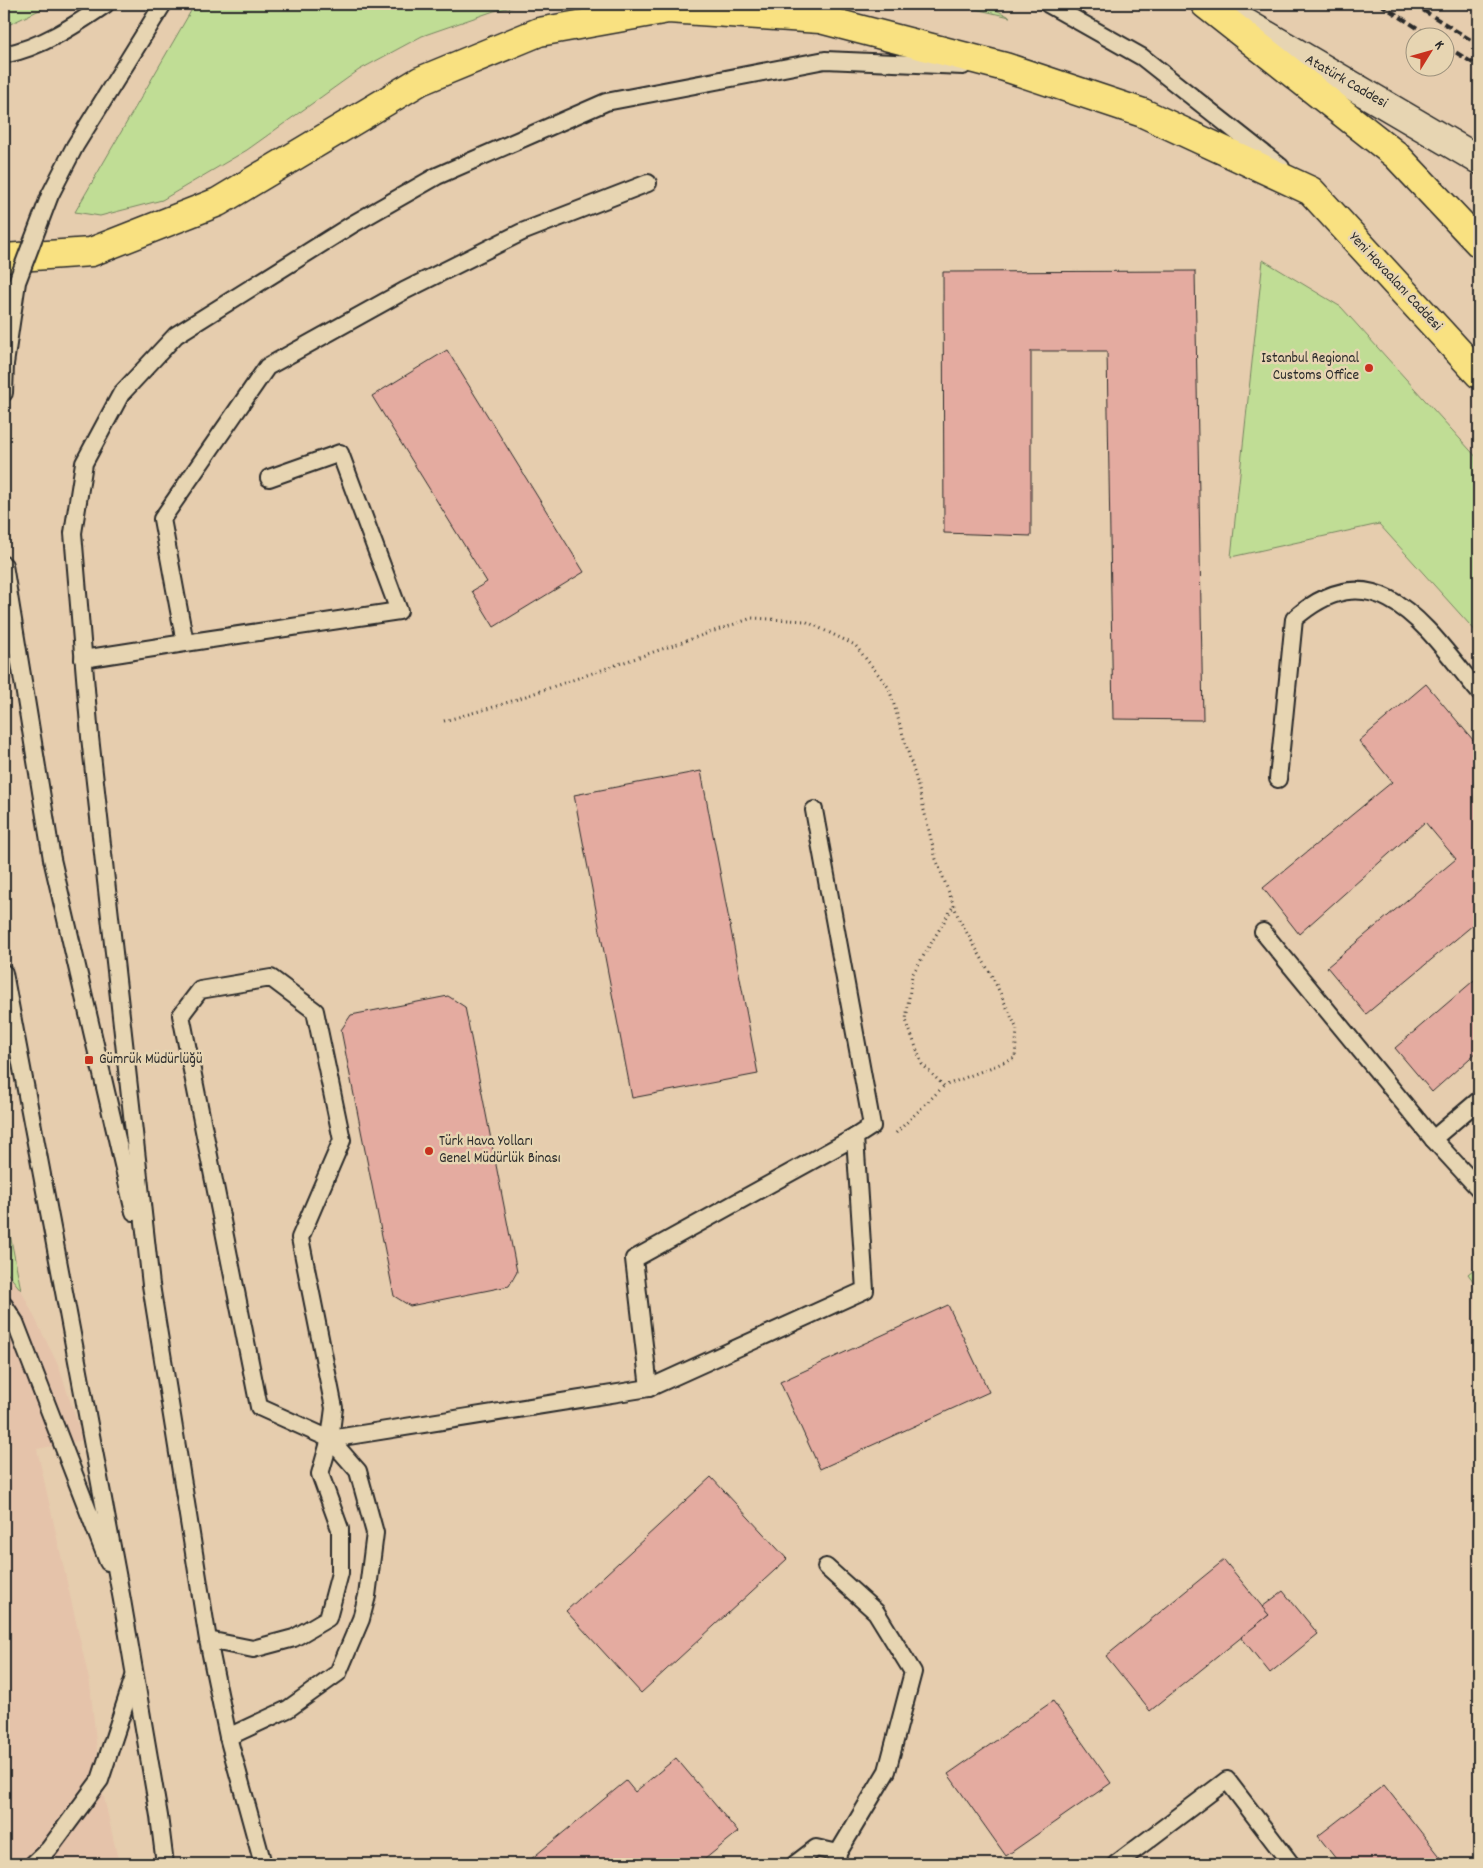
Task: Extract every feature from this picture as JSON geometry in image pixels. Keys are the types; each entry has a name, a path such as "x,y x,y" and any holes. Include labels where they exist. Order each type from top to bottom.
{"main road":[{"path":"1205,4 1396,155 1479,243"},
{"path":"4,258 91,252 218,202 420,81 539,32 668,9 810,18 1005,67 1143,113 1311,191"},
{"name":"Yeni Havaalanı Caddesi","path":"1311,191 1479,374"}],"street":[{"name":"Atatürk Caddesi","path":"1212,4 1479,160"}],"lane":[{"path":"4,55 25,51 73,27 106,4"},
{"path":"4,393 5,364 17,282 50,195 75,146 163,4"},
{"path":"1048,4 1142,57 1311,191"},
{"path":"263,1864 228,1737 208,1640 151,1285 83,659 73,533 84,463 121,394 184,330 353,224 436,176 606,102 825,60 1005,67"},
{"path":"185,643 162,519 267,366 404,291 522,232 648,183"},
{"path":"83,659 399,612 340,452 269,478"},
{"path":"4,565 52,859 151,1285"},
{"path":"1278,779 1294,618 1322,598 1356,591 1374,593 1391,598 1419,620 1479,692"},
{"path":"649,1388 634,1259 872,1126 814,810"},
{"path":"1263,932 1432,1139 1479,1189"},
{"path":"4,973 122,1600 159,1816 165,1864"},
{"path":"208,1640 253,1649 294,1638 328,1618 340,1573 340,1529 320,1474 330,1439 334,1408 300,1238 342,1140 315,1010 271,978 200,990 181,1015 259,1407 330,1439 358,1471 375,1533 367,1596 361,1619 338,1673 288,1709 228,1737"},
{"path":"1432,1139 1479,1100"},
{"path":"330,1439 649,1388 865,1290 855,1137"},
{"path":"4,1306 14,1322 122,1600"},
{"path":"795,1864 816,1848 837,1859 887,1771 913,1672 876,1612 826,1567"},
{"path":"33,1864 49,1849 100,1780 135,1675"},
{"path":"1116,1864 1227,1780 1291,1864"}],"path":[{"path":"872,1126 888,1141 944,1086"}],"shaded area":[{"path":"4,1204 21,1290 59,1367 83,1440 37,1449 90,1684 100,1780 119,1864 4,1864"}],"green space":[{"path":"4,4 52,4 4,27"},
{"path":"195,4 525,4 494,11 422,36 359,70 247,150 162,200 100,216 75,212"},
{"path":"953,4 984,4 1010,17"},
{"path":"1263,260 1341,307 1479,460 1479,635 1379,524 1231,557"},
{"path":"4,1204 21,1290 4,1269"},
{"path":"1479,1265 1479,1289 1468,1274"}],"building":[{"path":"1195,271 1203,720 1113,719 1107,351 1031,351 1031,536 944,533 943,272"},
{"path":"447,350 584,572 494,627 472,591 487,582 372,396"},
{"path":"1426,684 1479,747 1479,920 1366,1014 1327,967 1456,859 1425,822 1299,934 1263,888 1392,782 1359,741"},
{"path":"701,771 758,1074 632,1098 574,795"},
{"path":"1479,976 1479,1050 1432,1092 1395,1048"},
{"name":"Türk Hava Yolları Genel Müdürlük Binası","path":"448,996 465,1007 517,1272 509,1286 410,1306 394,1296 341,1030 351,1015"},
{"path":"948,1305 989,1392 820,1469 780,1382"},
{"path":"711,1477 787,1559 641,1693 566,1611"},
{"path":"1224,1560 1269,1615 1150,1711 1106,1656"},
{"path":"1283,1591 1318,1634 1270,1673 1241,1637 1269,1615 1262,1607"},
{"path":"1053,1701 1111,1783 1006,1856 948,1774"},
{"path":"676,1758 738,1832 699,1864 692,1859 686,1864 525,1864 626,1781 635,1792"},
{"path":"1384,1785 1446,1864 1340,1864 1318,1836"}],"railway":[{"path":"1380,4 1417,28"},
{"path":"1413,4 1479,45"},
{"path":"1456,52 1479,67"}],"place":[{"name":"Istanbul Regional Customs Office","path":"1369,368"},
{"name":"Gümrük Müdürlüğü","path":"89,1060"},
{"name":"Türk Hava Yolları Genel Müdürlük Binası","path":"429,1151"}]}
